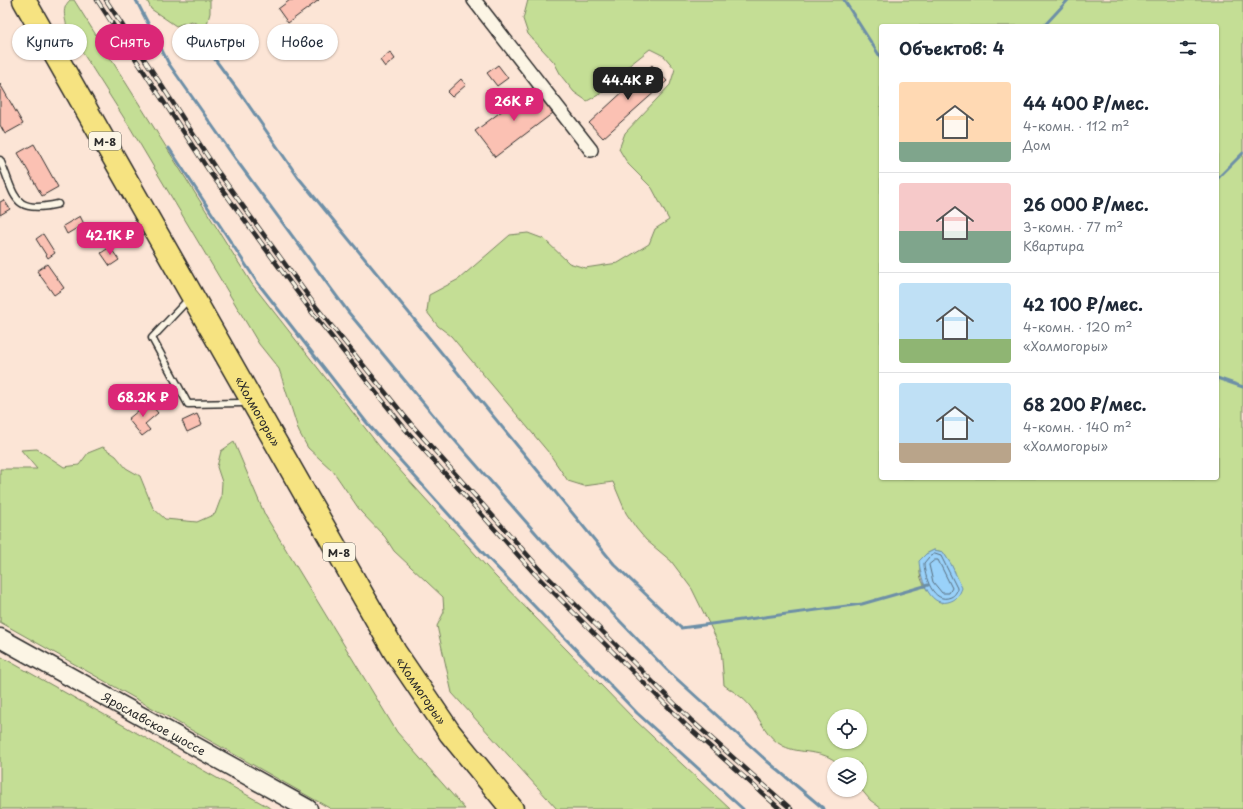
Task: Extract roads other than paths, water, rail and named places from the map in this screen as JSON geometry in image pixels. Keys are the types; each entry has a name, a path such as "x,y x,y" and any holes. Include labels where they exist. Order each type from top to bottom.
{"highway":[{"name":"«Холмогоры»","path":"10,0 241,403 384,657 440,740 495,809"},
{"name":"«Холмогоры»","path":"24,0 395,652 450,733 512,809"}],"main road":[{"name":"Ярославское шоссе","path":"0,638 308,809"}],"street":[{"path":"474,0 592,150"}],"lane":[{"path":"0,160 15,196 22,204 34,208 58,204"},
{"path":"184,304 152,338 188,404 241,403"}],"water":[{"path":"934,550 943,552 951,564 962,588 957,597 948,602 935,600 930,595 926,589 921,574 919,561 926,554"}],"waterway":[{"path":"136,0 169,64 237,161 349,313 444,428 541,539 667,670 767,761 824,809"},
{"path":"844,0 879,55"},
{"path":"1046,24 1068,0"},
{"path":"215,60 298,177 614,564 681,628 862,604 928,585"},
{"path":"169,148 257,282 367,423 485,555 637,713 743,809"},
{"path":"1219,177 1243,153"},
{"path":"1219,379 1243,387"}],"railway":[{"path":"97,0 211,174 311,311 406,430 534,573 687,726 780,809"},
{"path":"106,0 216,169 317,308 411,424 541,570 692,721 791,809"}]}
